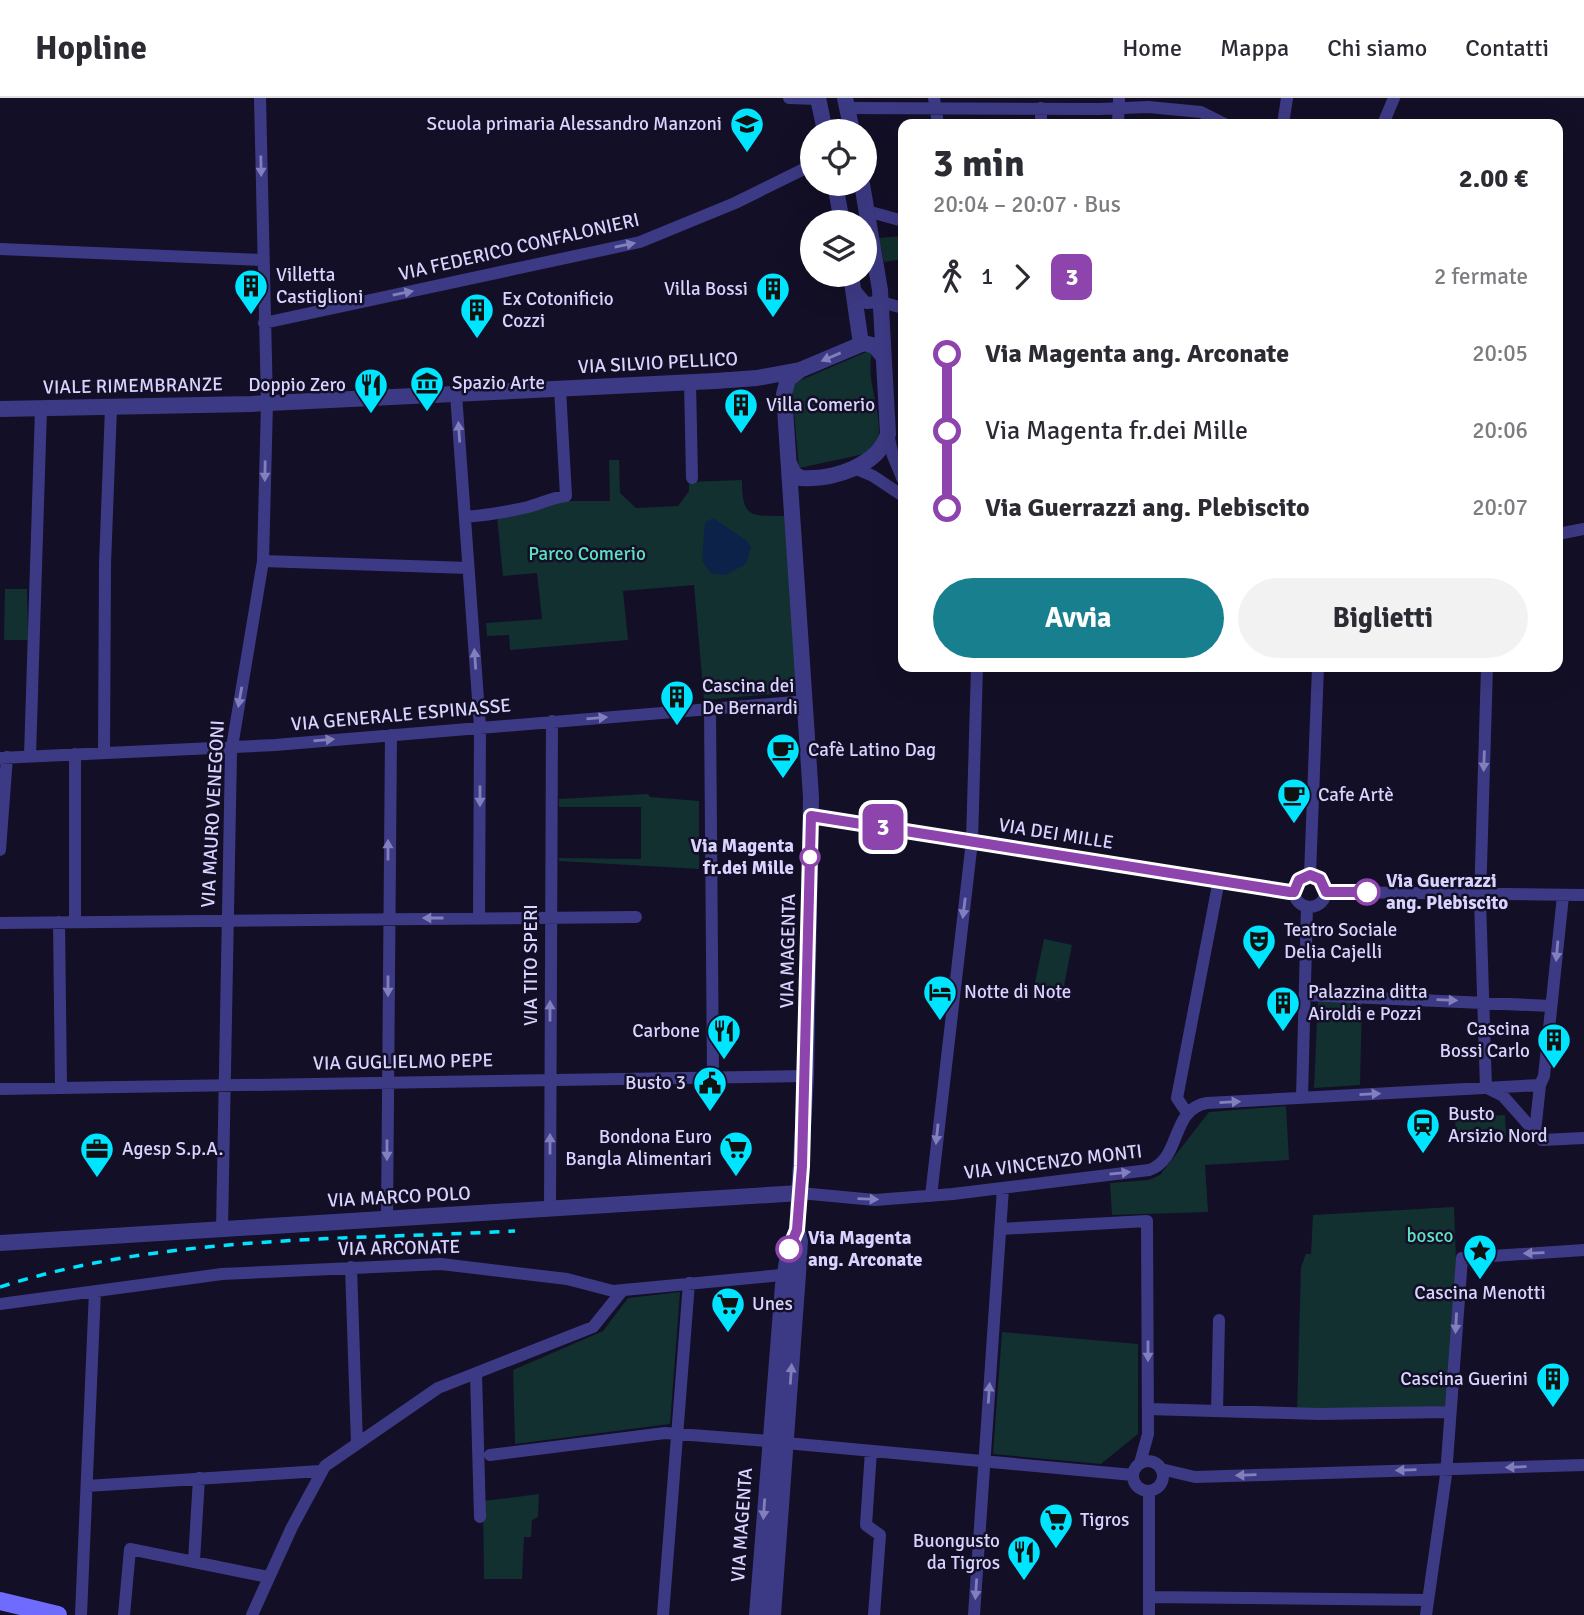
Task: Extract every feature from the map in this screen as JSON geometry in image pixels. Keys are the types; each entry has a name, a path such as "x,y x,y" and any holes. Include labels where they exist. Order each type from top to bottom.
{"main road":[{"path":"0,1601 56,1615"}],"street":[{"name":"VIA MAURO VENEGONI","path":"222,1229 232,747 263,561 267,403 260,98"},
{"path":"789,98 818,99 822,119"},
{"path":"1284,119 1287,98"},
{"path":"1384,119 1394,98"},
{"path":"846,103 934,103 1041,108 1119,103 1192,110 1213,119"},
{"path":"1041,108 1041,119"},
{"name":"VIA FEDERICO CONFALONIERI","path":"264,323 639,242 735,203 800,171"},
{"path":"877,214 898,221"},
{"path":"877,232 882,227 898,224"},
{"path":"0,249 263,260"},
{"path":"877,273 888,434 898,465"},
{"path":"853,287 861,344 875,345 881,354"},
{"path":"856,287 862,301 898,307"},
{"name":"VIA SILVIO PELLICO","path":"267,403 757,378 800,370 861,344"},
{"path":"784,394 788,379 800,370"},
{"name":"VIA SILVIO PELLICO","path":"757,378 770,381 784,394"},
{"path":"690,382 692,478"},
{"path":"465,517 496,514 530,506 547,498 566,496 560,389"},
{"path":"456,394 480,727 479,918"},
{"name":"VIA MAGENTA","path":"757,1615 778,1442 792,1274 800,1240 797,1230 806,1076 811,816 806,701 784,394"},
{"name":"VIALE RIMEMBRANZE","path":"0,409 267,403"},
{"path":"104,753 104,564 111,408"},
{"path":"30,757 41,409"},
{"path":"789,463 797,476 810,478 854,468 879,453 888,434"},
{"path":"854,468 879,479 898,492"},
{"path":"792,505 795,489 810,478"},
{"path":"1563,533 1584,529"},
{"path":"263,561 468,568"},
{"path":"930,1196 972,841 977,672"},
{"path":"1310,875 1318,672"},
{"path":"1486,1088 1481,1002 1480,895 1487,672"},
{"name":"VIA GENERALE ESPINASSE","path":"3,757 232,747 806,701"},
{"path":"710,709 713,1076"},
{"name":"VIA TITO SPERI","path":"550,1209 552,721"},
{"path":"387,1219 391,735"},
{"path":"75,754 75,922"},
{"path":"0,849 3,757"},
{"name":"VIA DEI MILLE","path":"811,816 1294,892"},
{"path":"1310,875 1320,879 1326,892 1321,903 1307,907 1298,902 1294,892 1299,880 1310,875"},
{"path":"1219,880 1177,1098 1187,1113 1207,1103 1486,1088 1542,1081"},
{"path":"1326,892 1584,895"},
{"path":"1535,1132 1563,895"},
{"path":"1302,1098 1307,907"},
{"path":"0,923 636,917"},
{"path":"59,922 61,1088"},
{"path":"1306,995 1552,1006"},
{"name":"VIA GUGLIELMO PEPE","path":"0,1089 806,1076"},
{"path":"1486,1088 1503,1096 1526,1118 1535,1132 1547,1140 1584,1138"},
{"name":"VIA VINCENZO MONTI","path":"800,1194 875,1200 1003,1188 1154,1169 1167,1155 1187,1113"},
{"path":"974,1615 1003,1188"},
{"name":"VIA MARCO POLO","path":"0,1242 800,1194"},
{"path":"1000,1229 1147,1221 1147,1442 1133,1475"},
{"path":"1426,1615 1446,1469 1448,1412 1453,1401 1459,1271 1464,1255 1584,1250"},
{"name":"VIA ARCONATE","path":"0,1304 222,1274 351,1267 446,1264 563,1278 607,1291 792,1274"},
{"path":"351,1267 358,1444"},
{"path":"663,1615 689,1283"},
{"path":"81,1615 95,1291"},
{"path":"252,1615 320,1471 435,1390 593,1327 622,1291"},
{"path":"1217,1412 1219,1320"},
{"path":"476,1374 480,1517"},
{"path":"1148,1409 1320,1415 1448,1412"},
{"path":"490,1455 677,1433 1133,1475"},
{"name":"VIA MAGENTA","path":"773,1615 778,1442"},
{"path":"871,1451 866,1525 880,1535 874,1615"},
{"path":"1140,1463 1154,1462 1161,1469 1195,1477 1584,1465"},
{"path":"1149,1492 1161,1484 1161,1469"},
{"path":"87,1486 320,1471"},
{"path":"1133,1475 1139,1489 1149,1492"},
{"path":"194,1561 199,1478"},
{"path":"1149,1492 1149,1615"},
{"path":"124,1615 130,1549 268,1577"},
{"path":"1149,1597 1428,1600"}],"green space":[{"path":"898,236 898,260 884,262 879,238"},
{"path":"869,351 872,353 870,364 878,418 878,440 864,454 799,468 792,390 796,382"},
{"name":"Parco Comerio","path":"609,460 619,460 620,493 636,508 678,506 689,491 689,482 742,480 744,502 750,512 764,516 785,516 797,692 704,700 694,585 623,591 628,640 510,650 509,635 487,636 486,623 542,619 537,573 503,576 497,516 565,501 610,501"},
{"path":"5,589 27,589 28,640 4,640"},
{"path":"648,794 650,797 699,801 699,869 559,861 559,858 641,859 641,807 559,807 559,799"},
{"path":"1044,939 1072,945 1061,1001 1032,997"},
{"path":"1318,1001 1362,1003 1360,1085 1314,1088"},
{"path":"1286,1106 1289,1160 1205,1165 1208,1212 1112,1215 1110,1183 1149,1180 1160,1175 1209,1112"},
{"path":"1505,1115 1506,1136 1500,1137 1499,1129 1465,1131 1465,1139 1456,1139 1455,1118"},
{"name":"bosco","path":"1454,1207 1456,1262 1450,1400 1446,1406 1297,1411 1301,1267 1306,1254 1311,1254 1313,1215"},
{"path":"680,1292 670,1424 515,1444 513,1370 603,1331 628,1298"},
{"path":"1002,1332 1138,1344 1138,1434 1101,1464 993,1454"},
{"path":"539,1494 538,1517 532,1520 531,1537 524,1537 522,1579 484,1579 483,1501"}],"water":[{"path":"713,518 746,540 751,548 746,564 725,575 711,573 702,561 705,523"}],"railway":[{"path":"0,1287 62,1270 190,1249 320,1239 515,1231"}],"bus line":[{"name":"3","path":"789,1249 797,1230 802,1166 811,816 1290,892 1294,892 1299,880 1310,875 1316,876 1324,883 1326,892 1367,892"}],"place":[{"name":"Scuola primaria Alessandro Manzoni","path":"747,154"},
{"name":"Villetta Castiglioni","path":"251,316"},
{"name":"Villa Bossi","path":"773,319"},
{"name":"Ex Cotonificio Cozzi","path":"477,340"},
{"name":"Spazio Arte","path":"427,413"},
{"name":"Doppio Zero","path":"371,415"},
{"name":"Villa Comerio","path":"741,435"},
{"name":"Cascina dei De Bernardi","path":"677,727"},
{"name":"Cafè Latino Dag","path":"783,780"},
{"name":"Cafe Artè","path":"1294,825"},
{"name":"Via Magenta fr.dei Mille","path":"810,857"},
{"name":"Via Guerrazzi ang. Plebiscito","path":"1367,892"},
{"name":"Teatro Sociale Delia Cajelli","path":"1259,971"},
{"name":"Notte di Note","path":"940,1022"},
{"name":"Palazzina ditta Airoldi e Pozzi","path":"1283,1033"},
{"name":"Carbone","path":"724,1061"},
{"name":"Cascina Bossi Carlo","path":"1554,1070"},
{"name":"Busto 3","path":"710,1113"},
{"name":"Busto Arsizio Nord","path":"1423,1155"},
{"name":"Bondona Euro Bangla Alimentari","path":"736,1178"},
{"name":"Agesp S.p.A.","path":"97,1179"},
{"name":"Via Magenta ang. Arconate","path":"789,1249"},
{"name":"Cascina Menotti","path":"1480,1281"},
{"name":"Unes","path":"728,1334"},
{"name":"Cascina Guerini","path":"1553,1409"},
{"name":"Tigros","path":"1056,1550"},
{"name":"Buongusto da Tigros","path":"1024,1582"}]}
